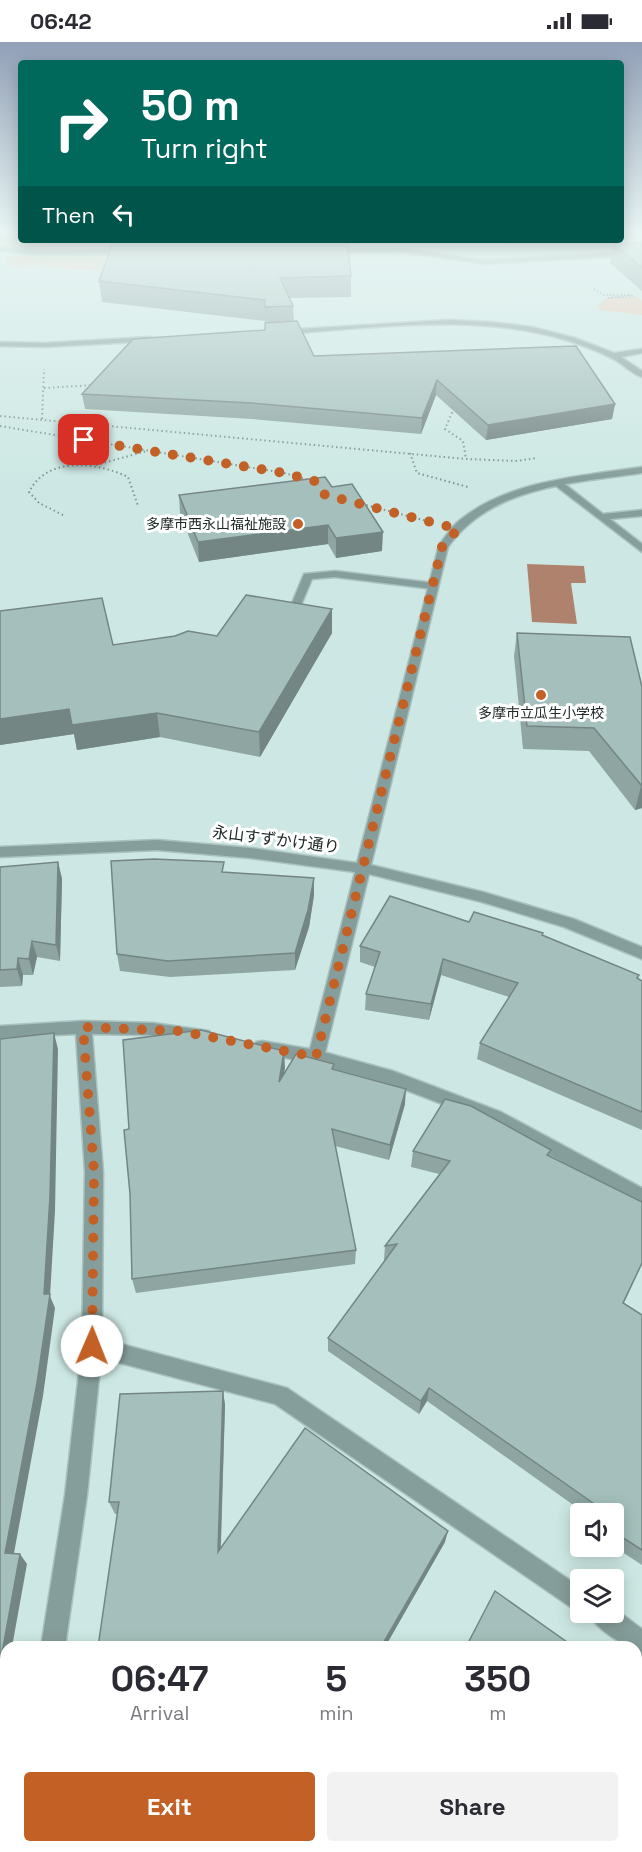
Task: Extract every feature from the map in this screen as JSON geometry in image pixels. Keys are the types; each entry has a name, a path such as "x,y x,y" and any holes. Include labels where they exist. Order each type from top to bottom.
{"street":[{"path":"274,332 422,324 508,325 552,333 612,356 642,375"},
{"path":"0,344 44,345 159,338"},
{"path":"612,356 642,351"},
{"path":"316,1057 442,547 463,523 493,503 559,484 642,470"},
{"path":"559,484 603,516 642,549"},
{"path":"603,516 642,513"},
{"path":"297,603 308,576 335,574 434,586"},
{"name":"永山すずかけ通り","path":"0,852 157,845 250,853 362,868 483,897 569,923 642,953"},
{"path":"0,1032 83,1027 179,1031 225,1040"},
{"path":"54,1641 76,1495 92,1346 94,1172 83,1027"},
{"path":"248,1044 316,1057 393,1078 495,1117 642,1197"},
{"path":"92,1346 280,1395 570,1593"},
{"path":"614,1623 638,1641"}],"path":[{"path":"42,419 44,345"},
{"path":"44,388 104,385"},
{"path":"454,408 445,429 463,441 466,459"},
{"path":"0,416 466,459 516,461 539,457"},
{"path":"0,426 284,473 318,482"},
{"path":"63,515 39,503 29,492 37,479 50,472 72,466 95,465 147,451"},
{"path":"410,453 417,473 468,487 460,493"},
{"path":"95,465 116,470 128,477 138,506"},
{"path":"358,503 458,529"}],"shaded area":[{"path":"527,564 584,566 586,583 571,583 577,624 532,622"}],"building":[{"path":"297,321 314,356 576,346 615,404 488,425 437,380 422,418 251,403 82,394 133,339 265,330 265,323"},
{"path":"325,477 332,487 352,484 383,532 336,538 328,525 198,542 179,495"},
{"path":"246,595 332,609 259,732 157,713 72,725 69,709 0,719 0,611 102,598 113,645 175,636 188,631 217,636"},
{"path":"517,633 630,637 642,687 642,786 594,728 527,726"},
{"path":"154,859 224,862 222,872 314,878 308,910 295,953 168,961 117,954 111,861"},
{"path":"58,862 56,945 32,941 29,959 18,958 17,969 0,970 0,867"},
{"path":"390,896 469,922 474,912 543,933 542,935 639,975 637,978 642,981 642,1112 480,1043 518,983 443,959 431,1004 366,994 380,952 360,946"},
{"path":"201,1030 284,1051 279,1082 296,1054 334,1064 332,1069 406,1089 390,1145 332,1129 356,1250 132,1279 130,1194 124,1130 129,1129 123,1040"},
{"path":"54,1033 50,1196 44,1294 50,1294 37,1383 5,1553 20,1554 4,1641 0,1641 0,1039"},
{"path":"445,1099 471,1106 551,1150 547,1155 642,1202 642,1263 623,1303 642,1315 642,1550 624,1538 624,1503 593,1503 429,1388 421,1401 328,1338 397,1244 385,1246 450,1161 413,1151"},
{"path":"223,1391 218,1552 305,1428 448,1531 384,1641 99,1641 119,1502 109,1502 120,1394"},
{"path":"495,1591 566,1641 469,1641"}],"place":[{"name":"多摩市西永山福祉施設","path":"298,524"},
{"name":"多摩市立瓜生小学校","path":"541,695"}],"route":[{"path":"84,440 284,473 318,482 325,495 458,529 442,547 316,1057 179,1031 83,1027 94,1172 92,1346"}]}
